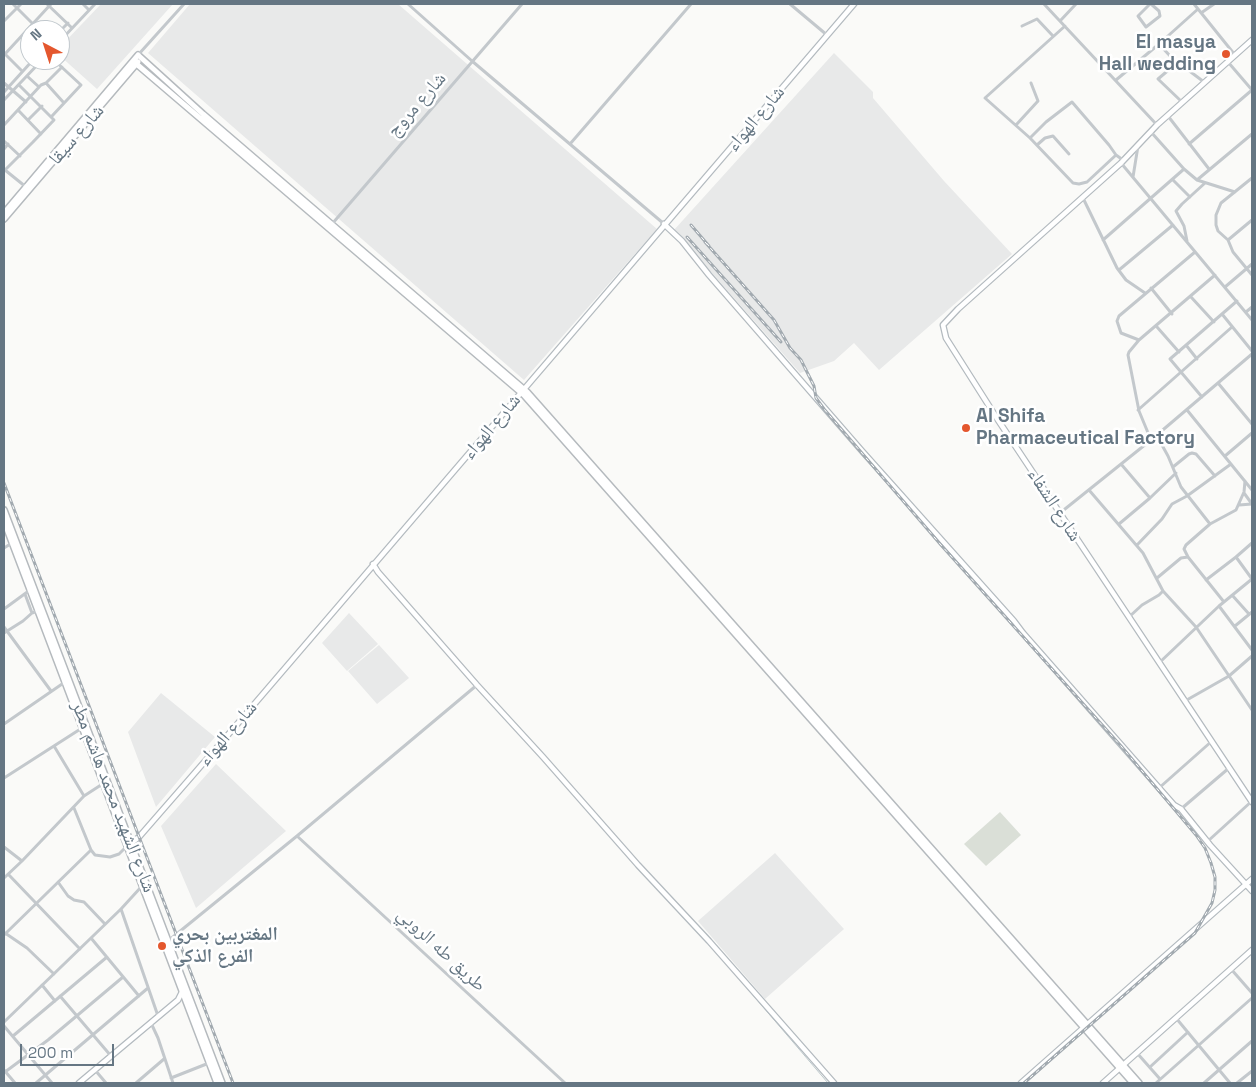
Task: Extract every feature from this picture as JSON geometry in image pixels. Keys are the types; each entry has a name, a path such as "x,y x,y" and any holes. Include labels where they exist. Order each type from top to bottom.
{"main road":[{"name":"شارع سيقا","path":"4,213 140,57"},
{"path":"140,57 410,294"},
{"name":"شارع سيقا","path":"4,219 135,62"},
{"path":"135,62 523,391 1086,1027 1139,1083"},
{"name":"شارع الشهيد محمد هاشم مطر","path":"4,510 37,611"},
{"name":"شارع الشهيد محمد هاشم مطر","path":"4,521 37,611 168,941 217,1083"},
{"name":"شارع الشهيد محمد هاشم مطر","path":"66,681 82,728 105,782"},
{"name":"شارع الشهيد محمد هاشم مطر","path":"129,845 142,886 182,992 222,1083"},
{"path":"1121,1066 1133,1083"}],"street":[{"path":"13,4 30,20"},
{"path":"4,21 21,4"},
{"path":"37,20 49,4 65,20"},
{"path":"83,4 90,10"},
{"path":"70,26 72,28 95,4"},
{"name":"شارع سيقا","path":"140,57 184,4"},
{"path":"411,4 472,61 682,241 715,282 862,451 1252,891"},
{"name":"شارع مروج","path":"332,224 522,4"},
{"path":"570,144 691,4"},
{"path":"790,4 826,35"},
{"name":"شارع الهواء","path":"129,845 139,837 854,4"},
{"path":"1044,4 1157,125"},
{"path":"1060,21 1076,4"},
{"path":"1151,4 1159,11 1160,16 1146,27 1138,18 1138,14 1151,4"},
{"path":"1194,4 1236,55"},
{"path":"1201,13 1214,4"},
{"path":"1116,80 1198,9"},
{"path":"1022,26 1037,19 1042,22 1053,36"},
{"path":"1065,26 985,98 1030,138 1073,183 1083,184 1091,179 1116,156"},
{"path":"4,92 22,71 4,54 20,38"},
{"name":"شارع الشفاء","path":"1252,40 1157,125 1122,162 958,309 943,325 944,333 952,347 1128,617 1252,801"},
{"path":"1159,44 1205,83"},
{"path":"1178,62 1158,79 1182,102"},
{"path":"1189,144 1252,90 1228,62"},
{"path":"4,100 33,70"},
{"path":"5,122 39,87 59,70"},
{"path":"52,116 81,85 65,70"},
{"path":"27,76 39,87"},
{"path":"4,83 26,102"},
{"path":"46,83 64,102"},
{"path":"1016,125 1038,101 1031,83"},
{"path":"19,85 54,120 20,156 4,169 26,187"},
{"path":"1030,138 1046,122 1072,102 1109,144 1132,177 1252,320"},
{"path":"28,120 42,106"},
{"path":"18,110 41,134"},
{"path":"1168,116 1209,169"},
{"path":"1151,132 1184,169 1197,180 1235,192"},
{"path":"1197,180 1252,134"},
{"path":"1036,146 1045,138 1053,136 1069,154"},
{"path":"4,141 20,156"},
{"path":"4,149 8,144"},
{"path":"1132,177 1138,145"},
{"path":"1103,240 1184,169"},
{"path":"1173,180 1190,197"},
{"path":"1252,185 1251,180 1221,203 1216,215 1218,231 1228,240 1233,252 1252,275"},
{"path":"1188,244 1184,226 1176,211 1205,183"},
{"path":"1083,198 1118,270 1126,280 1145,293"},
{"path":"1228,240 1252,220"},
{"path":"1118,270 1173,225"},
{"path":"1138,340 1121,333 1118,318 1195,252"},
{"path":"1225,287 1252,264"},
{"path":"1151,440 1138,410 1128,356 1130,349 1138,340 1172,314 1215,275"},
{"path":"1151,288 1172,314"},
{"path":"1191,297 1214,322"},
{"path":"1202,397 1170,360 1237,301"},
{"path":"1246,312 1252,307"},
{"path":"1060,513 1157,436 1252,352 1222,314"},
{"path":"1156,327 1178,352"},
{"path":"1138,410 1232,327"},
{"path":"1186,346 1196,358"},
{"path":"1218,383 1252,424"},
{"path":"1187,410 1252,490"},
{"path":"1225,456 1252,433"},
{"path":"1157,436 1181,487 1210,524"},
{"path":"1173,467 1192,453 1196,454 1215,476"},
{"path":"1121,464 1150,498"},
{"path":"1137,545 1162,519 1172,504 1187,496 1231,464"},
{"path":"1119,524 1176,473"},
{"path":"1224,602 1185,553 1185,547 1210,524 1232,513 1239,505 1244,492 1245,481"},
{"path":"1089,490 1143,553 1164,591 1196,627 1252,710"},
{"path":"1239,505 1252,504 1244,492"},
{"path":"4,548 12,543"},
{"path":"1206,580 1252,543"},
{"path":"1158,578 1181,558 1188,557"},
{"path":"1159,663 1219,606 1252,579 1236,557"},
{"path":"373,564 477,684 638,865 709,941 748,988 834,1083"},
{"path":"4,609 30,590"},
{"path":"1128,617 1142,605 1164,591"},
{"path":"5,632 37,611 24,594"},
{"path":"1232,595 1251,613 1235,626"},
{"path":"1219,606 1252,650"},
{"path":"4,627 5,632 51,691"},
{"path":"1185,701 1229,676 1252,656"},
{"path":"4,724 66,681"},
{"path":"168,941 297,836 477,684"},
{"path":"1247,703 1252,698"},
{"path":"4,778 82,728"},
{"path":"1159,788 1212,741"},
{"path":"54,746 84,796"},
{"path":"1181,809 1230,768"},
{"path":"4,878 84,796 105,782"},
{"path":"1208,841 1252,801"},
{"path":"74,808 91,850 95,855 110,858 119,854 129,845"},
{"name":"طريق طه الروبي","path":"297,836 565,1083"},
{"path":"4,847 22,861"},
{"path":"54,974 27,948 4,934 91,850"},
{"path":"8,874 80,949"},
{"path":"1021,1083 1252,879"},
{"path":"58,882 68,896 74,900 84,902 105,924"},
{"path":"4,1022 121,909 142,886"},
{"path":"121,909 159,1017"},
{"path":"91,938 139,996"},
{"path":"1103,1083 1252,950"},
{"path":"13,1036 106,957"},
{"path":"1230,969 1252,993"},
{"path":"14,1083 4,1071 48,1040 123,977"},
{"path":"42,985 55,1001"},
{"path":"36,1083 148,988"},
{"path":"79,1083 159,1017 179,999 182,992"},
{"path":"60,996 111,1056"},
{"path":"1156,1083 1252,998"},
{"path":"1176,1018 1230,1083"},
{"path":"151,1023 173,1083"},
{"path":"4,1026 52,1083"},
{"path":"1150,1068 1188,1032"},
{"path":"1204,1083 1252,1041"},
{"path":"1137,1053 1160,1079"},
{"path":"136,1083 164,1059"},
{"path":"171,1078 210,1063"},
{"path":"95,1070 106,1083"},
{"path":"1237,1083 1252,1071"},
{"path":"1209,1079 1213,1083"}],"shaded area":[{"path":"101,4 173,4 97,89 70,65 70,37"},
{"path":"190,4 398,4 657,229 524,380 148,53"},
{"path":"834,53 873,92 873,98 944,181 1012,254 879,370 854,343 834,361 800,373 674,230"},
{"path":"349,613 378,644 347,671 322,643"},
{"path":"379,645 409,678 377,704 348,671"},
{"path":"161,693 215,737 156,807 128,732"},
{"path":"216,764 286,831 196,908 161,826"},
{"path":"1000,812 1021,835 986,866 964,844"},
{"path":"775,853 844,929 765,999 698,921"}],"waterway":[{"path":"705,939 828,1083"}],"railway":[{"path":"691,225 709,246"},
{"path":"687,237 781,342"},
{"path":"705,242 774,320 790,348 801,360 814,386 816,398 824,409 941,545 1121,746 1196,835 1205,848 1211,863 1215,877 1215,890 1212,903 1195,933 1024,1083"},
{"path":"4,483 233,1083"}],"place":[{"name":"El masya Hall wedding","path":"1226,54"},
{"name":"Al Shifa Pharmaceutical Factory","path":"966,428"},
{"name":"المغتربين بحري الفرع الذكي","path":"162,946"}]}
